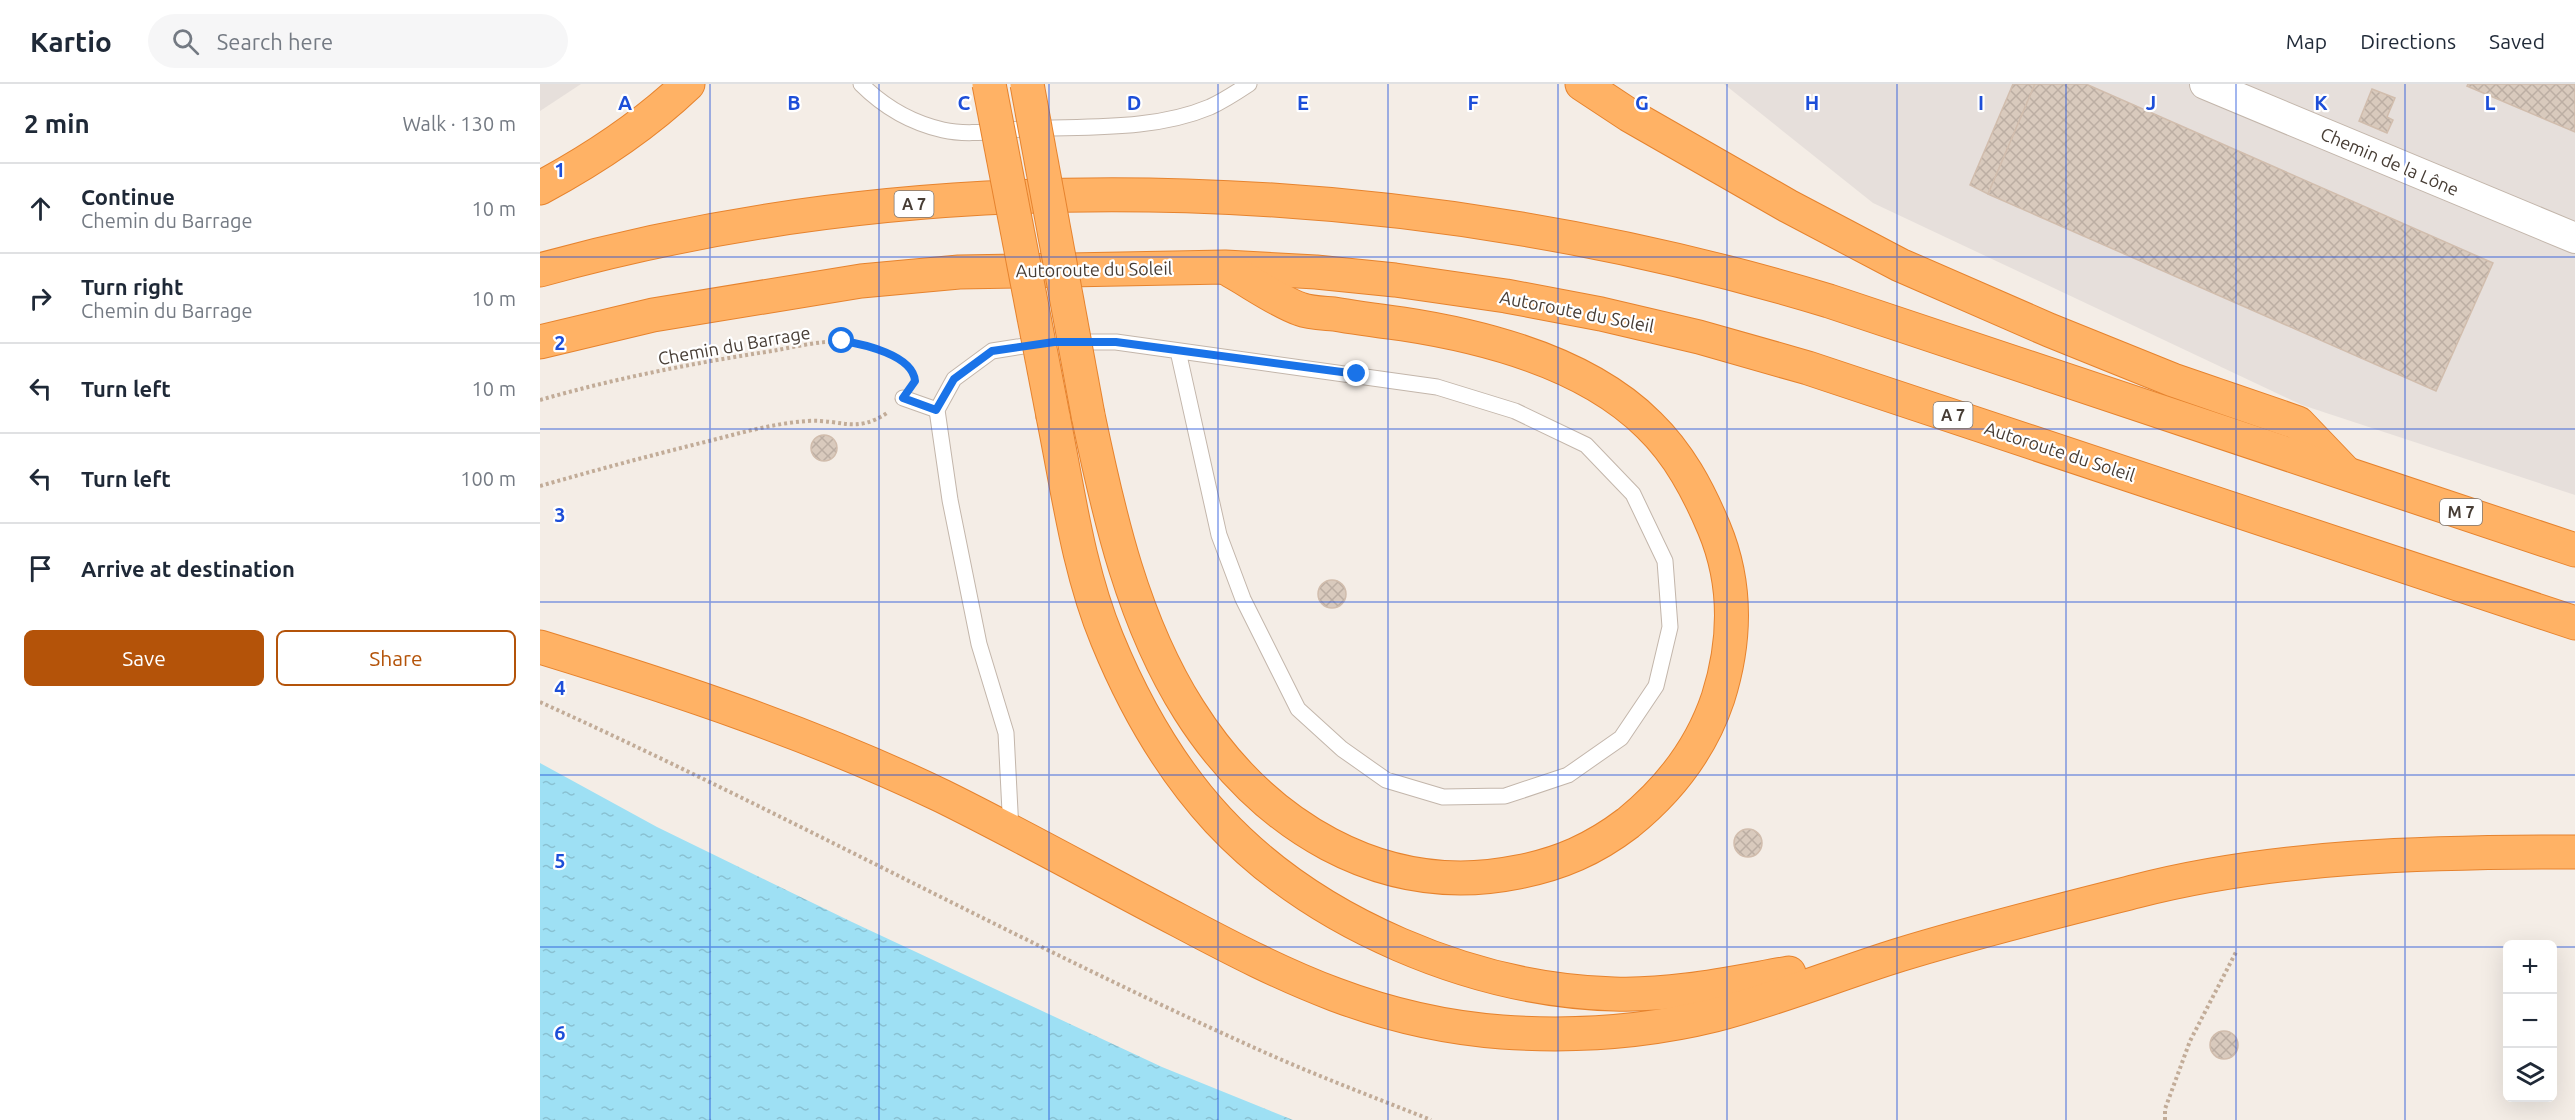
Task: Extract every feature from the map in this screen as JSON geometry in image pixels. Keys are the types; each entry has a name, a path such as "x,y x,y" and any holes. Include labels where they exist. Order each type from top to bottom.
{"highway":[{"path":"540,188 649,118 688,84"},
{"path":"989,84 1053,416 1090,590 1106,636 1128,687 1152,732 1171,762 1205,805 1243,846 1274,873 1300,891 1362,926 1435,958 1533,986 1615,994 1661,993 1905,953"},
{"path":"1027,84 1088,415 1118,544 1142,610 1173,683 1201,728 1244,780 1290,819 1315,836 1365,861 1400,873 1425,877 1482,879 1542,867 1572,857 1598,844 1645,809 1685,765 1713,714 1729,655 1732,596 1718,538 1689,475 1651,426 1604,390 1580,377 1483,341 1422,327 1300,309 1225,267"},
{"path":"1582,84 1629,115 1778,200 1900,265 2039,326 2173,380 2298,423 2347,474"},
{"name":"A 7","path":"540,270 718,230 787,218 950,200 1038,195 1180,197 1294,202 1406,211 1634,250 1744,275 1851,308 2347,474"},
{"name":"Autoroute du Soleil","path":"540,342 653,315 861,281 960,272 1225,267 1316,272 1395,280 1601,314 1699,337 1878,390 2575,623"},
{"name":"M 7","path":"2347,474 2575,550"},
{"path":"540,647 729,707 801,735 942,796 1273,970 1346,1000 1441,1025 1498,1032 1553,1035 1601,1034 1716,1015 1905,953 2144,889 2248,870 2374,857 2468,852 2575,852"}],"street":[{"name":"Chemin de la Lône","path":"2205,84 2575,238"}],"lane":[{"path":"861,84 884,104 913,120 957,132 1122,125 1169,119 1210,106 1249,84"},
{"path":"1011,832 1006,733 978,644 950,500 936,410 954,379 992,351 1054,342 1116,342 1437,387 1515,411 1586,445 1633,494 1665,561 1670,627 1656,686 1621,738 1568,775 1505,796 1443,797 1386,780 1342,749 1298,709 1243,598 1219,535 1178,351"},
{"path":"903,398 936,410"}],"path":[{"name":"Chemin du Barrage","path":"540,400 642,375 730,358 842,341 882,351 913,372 915,381 903,398 887,413 867,424 820,421 773,426 540,486"},
{"path":"540,702 643,748 1062,957 1267,1054 1431,1120"},
{"path":"2165,1120 2165,1109 2190,1041 2236,952"}],"shaded area":[{"path":"540,84 581,84 540,111"},
{"path":"1724,84 2575,84 2575,495 2302,405 1873,203"}],"water":[{"path":"540,763 657,827 852,922 1162,1067 1293,1120 540,1120"}],"building":[{"path":"2013,84 2035,84 1988,194 1970,185"},
{"path":"2035,84 2086,84 2493,263 2436,391 1988,194"},
{"path":"2468,84 2575,84 2575,132 2467,86"},
{"path":"2372,89 2395,98 2387,117 2393,120 2387,133 2359,121"},
{"path":"824,435 833,439 837,448 833,457 824,461 815,457 811,448 815,439"},
{"path":"1332,580 1342,584 1346,594 1342,604 1332,608 1322,604 1318,594 1322,584"},
{"path":"1748,829 1758,833 1762,843 1758,853 1748,857 1738,853 1734,843 1738,833"},
{"path":"2224,1031 2234,1035 2238,1045 2234,1055 2224,1059 2214,1055 2210,1045 2214,1035"}],"route":[{"path":"842,341 882,351 905,365 913,372 915,381 903,398 936,410 954,379 992,351 1054,342 1116,342 1235,360 1357,374"}]}
